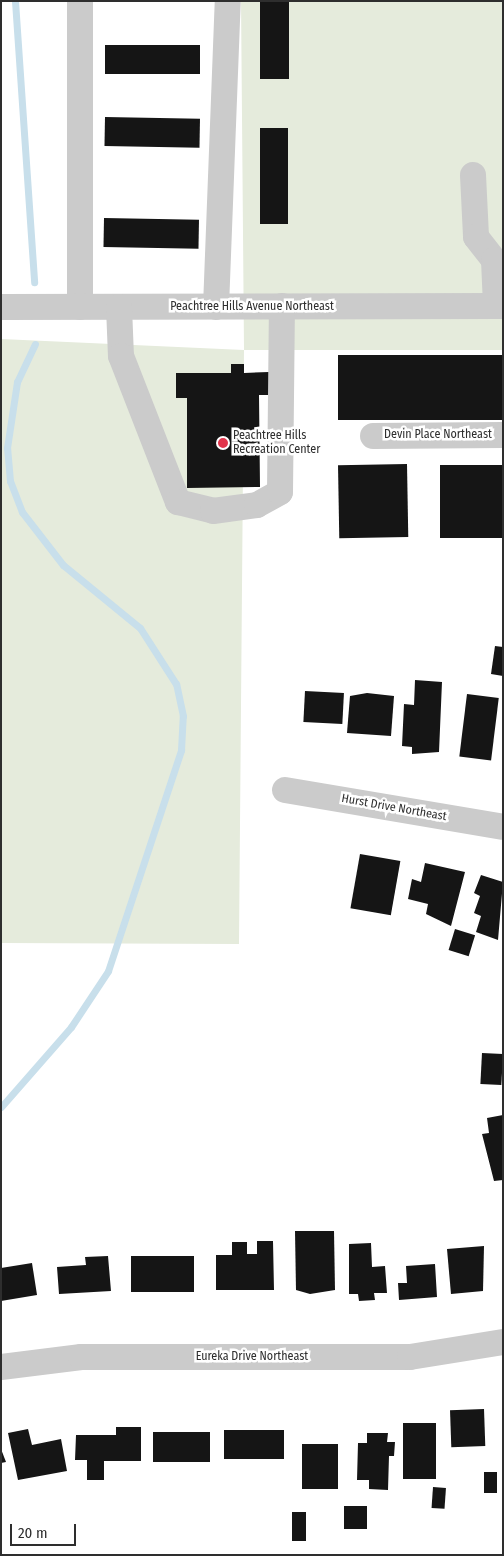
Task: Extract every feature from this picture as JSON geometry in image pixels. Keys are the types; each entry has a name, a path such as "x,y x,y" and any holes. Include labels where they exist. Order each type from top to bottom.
{"street":[{"path":"80,1 80,307"},
{"path":"216,307 228,1"},
{"path":"473,175 476,237 494,260 500,306"},
{"path":"119,307 121,356 178,502 212,511 257,505 280,492 282,306"},
{"name":"Peachtree Hills Avenue Northeast","path":"1,307 500,306"},
{"name":"Devin Place Northeast","path":"373,436 503,435"},
{"name":"Hurst Drive Northeast","path":"285,790 503,827"},
{"name":"Eureka Drive Northeast","path":"1,1367 81,1357 410,1357 503,1342"}],"green space":[{"path":"241,1 503,1 503,350 244,350"},
{"path":"1,339 244,350 239,944 1,943"}],"building":[{"path":"260,1 289,1 289,79 260,79"},
{"path":"105,45 200,45 200,74 105,74"},
{"path":"105,117 200,119 199,148 104,146"},
{"path":"260,128 288,128 288,224 260,224"},
{"path":"104,218 199,220 198,249 103,247"},
{"path":"338,355 503,355 503,420 338,420"},
{"name":"Peachtree Hills Recreation Center","path":"231,364 244,364 244,373 269,372 269,395 259,395 260,487 187,488 187,398 176,398 176,373 231,373"},
{"path":"407,464 408,537 339,538 338,465"},
{"path":"440,465 503,465 503,538 440,538"},
{"path":"495,646 503,647 503,676 491,674"},
{"path":"415,680 442,682 439,752 412,754 412,747 402,746 404,704 414,705"},
{"path":"305,691 344,693 342,724 303,722"},
{"path":"367,693 394,696 391,736 347,733 350,696"},
{"path":"467,694 499,698 491,760 459,757"},
{"path":"360,854 400,861 391,915 350,908"},
{"path":"425,863 465,872 451,926 426,914 428,904 408,899 412,879 421,882"},
{"path":"481,875 503,882 498,940 476,932 481,916 474,913 480,896 474,893"},
{"path":"455,929 475,935 469,956 449,950"},
{"path":"482,1053 503,1054 501,1085 480,1084"},
{"path":"503,1115 503,1180 494,1181 482,1134 489,1133 487,1118"},
{"path":"295,1231 334,1231 335,1290 310,1294 296,1290"},
{"path":"257,1241 273,1241 274,1290 216,1290 216,1255 232,1255 232,1242 247,1242 247,1254 257,1254"},
{"path":"371,1243 372,1267 385,1266 387,1293 374,1293 375,1300 359,1301 358,1294 349,1294 349,1244"},
{"path":"484,1246 483,1291 451,1294 447,1249"},
{"path":"108,1256 111,1291 59,1294 57,1267 86,1265 85,1257"},
{"path":"131,1256 194,1256 194,1292 131,1292"},
{"path":"32,1263 37,1295 1,1301 1,1268"},
{"path":"435,1264 437,1297 399,1300 398,1283 407,1283 406,1266"},
{"path":"484,1409 485,1446 451,1447 450,1410"},
{"path":"403,1423 436,1423 436,1479 403,1479"},
{"path":"116,1427 141,1427 141,1461 104,1461 104,1480 87,1480 87,1460 75,1460 76,1435 116,1435"},
{"path":"28,1429 32,1445 61,1439 67,1471 18,1480 8,1433"},
{"path":"224,1430 284,1430 284,1459 224,1459"},
{"path":"153,1432 210,1432 210,1462 153,1462"},
{"path":"367,1433 388,1433 387,1442 395,1442 394,1456 389,1456 388,1490 369,1489 369,1480 357,1480 358,1443 367,1443"},
{"path":"302,1444 338,1444 338,1489 302,1489"},
{"path":"1,1449 6,1462 1,1463"},
{"path":"484,1472 497,1472 497,1493 484,1493"},
{"path":"433,1487 446,1488 445,1509 432,1508"},
{"path":"344,1506 367,1506 367,1529 344,1529"},
{"path":"292,1512 306,1512 306,1541 292,1541"}],"waterway":[{"path":"15,1 34,282"},
{"path":"1,1107 71,1027 108,971 181,750 183,716 176,684 140,628 63,565 22,512 10,481 7,448 17,382 35,344"}],"place":[{"name":"Peachtree Hills Recreation Center","path":"223,443"}]}
